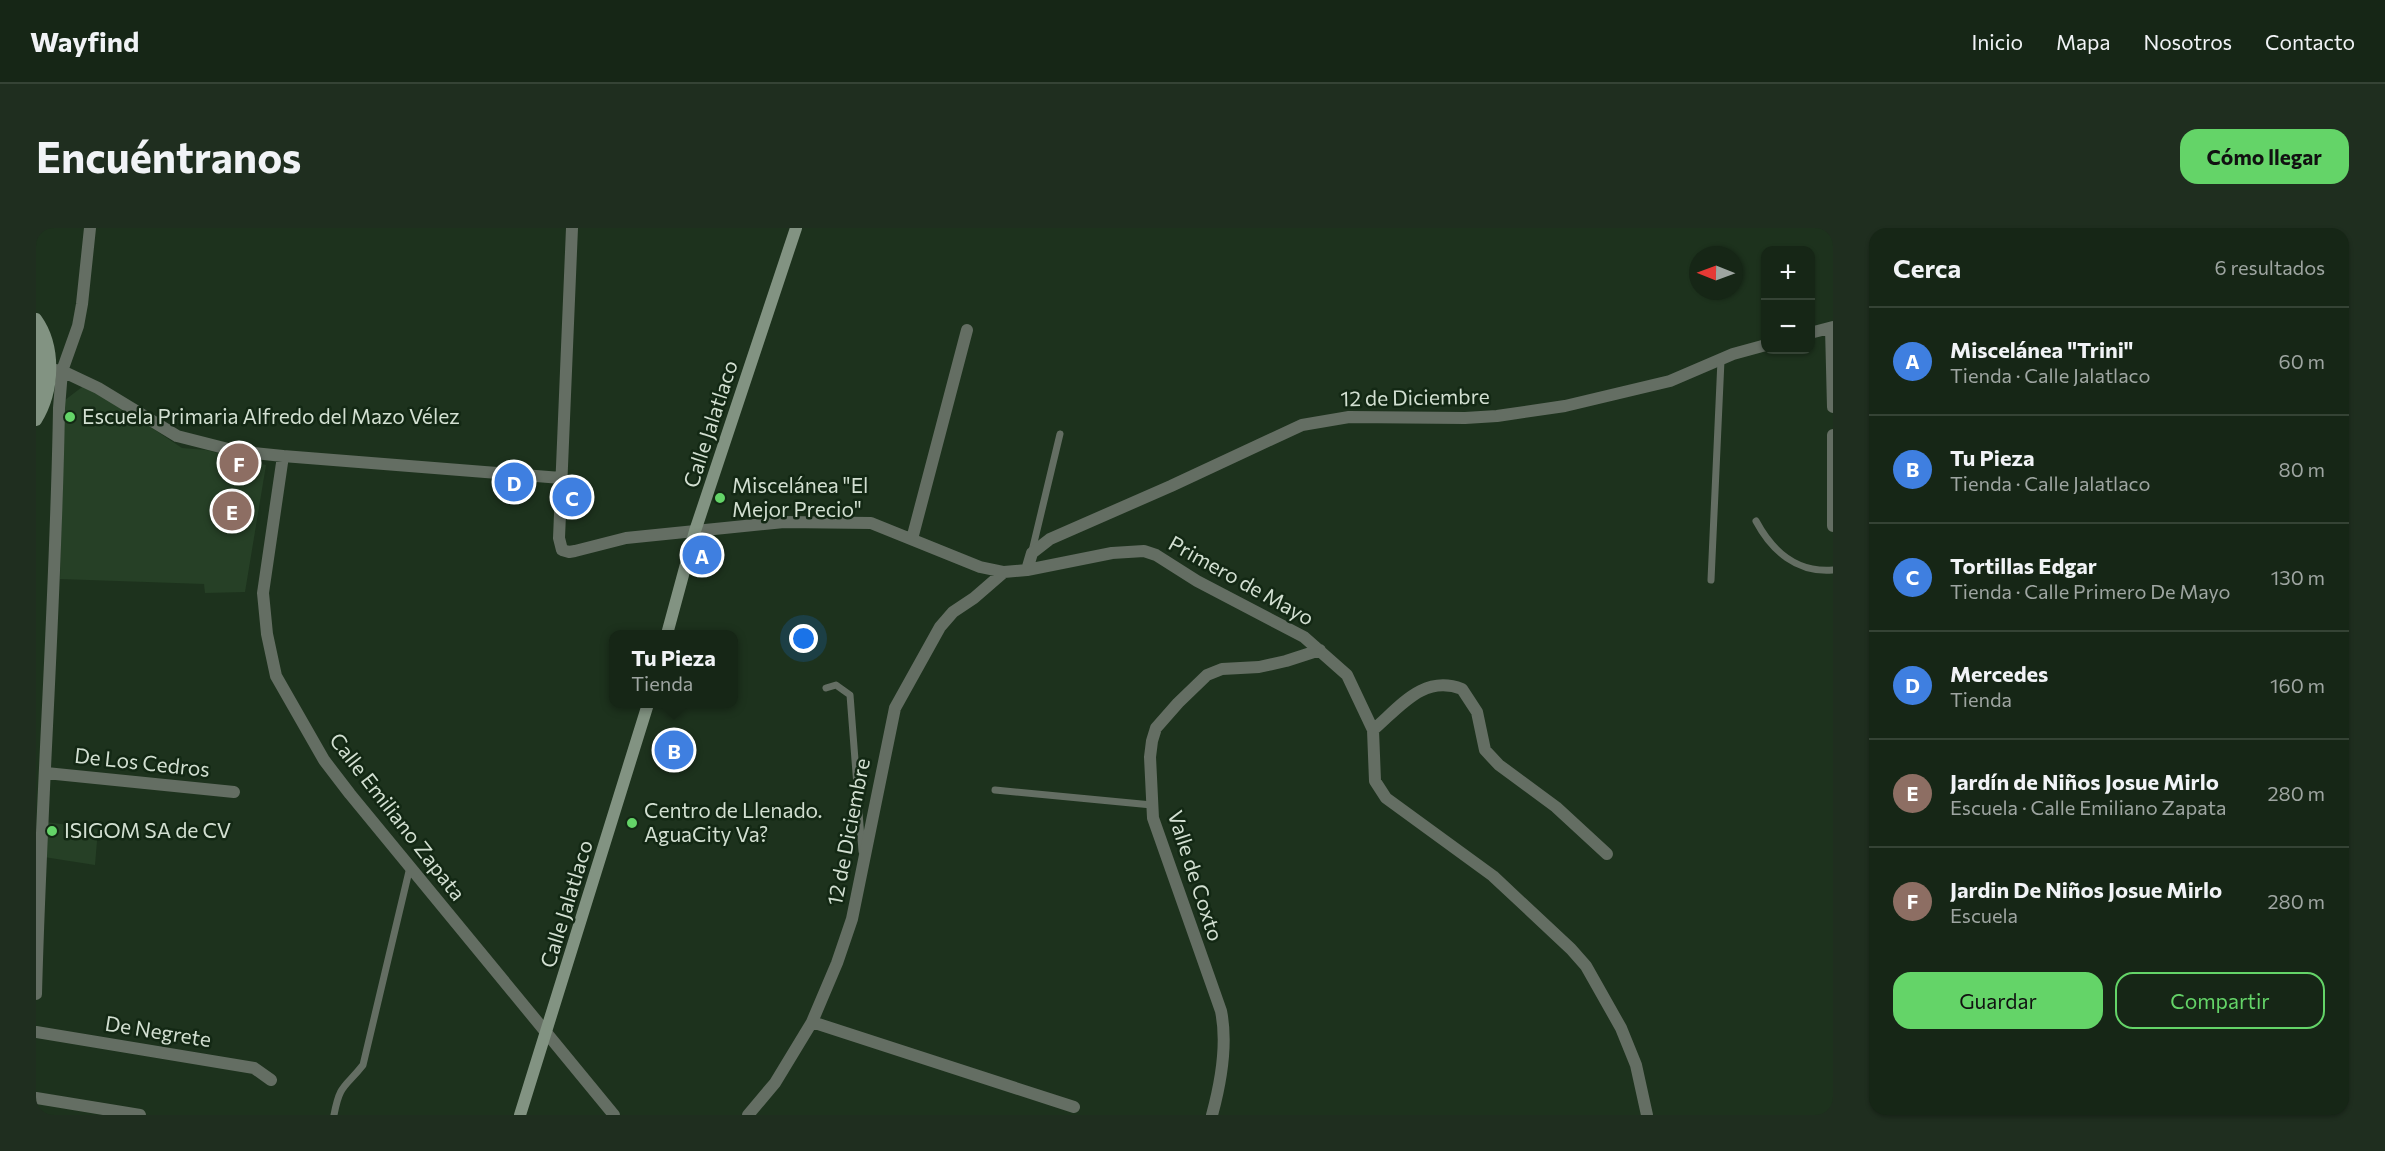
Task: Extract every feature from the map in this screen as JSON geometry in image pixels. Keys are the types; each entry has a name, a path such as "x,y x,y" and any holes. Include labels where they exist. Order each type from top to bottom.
{"main road":[{"name":"Calle Jalatlaco","path":"668,630 695,531 796,228"},
{"path":"36,319 45,332 56,370 36,420"},
{"path":"36,327 39,358 36,403"},
{"name":"Calle Jalatlaco","path":"520,1115 647,708"}],"street":[{"path":"36,994 40,857 46,773 56,370 79,322 90,228"},
{"path":"56,370 98,388 177,436 236,451 561,478 572,228"},
{"path":"1815,332 1832,327 1833,407"},
{"path":"912,539 967,330"},
{"name":"12 de Diciembre","path":"1032,553 1050,539 1302,425 1349,417 1497,416 1565,406 1670,381 1761,347"},
{"path":"1833,435 1833,526"},
{"name":"Calle Emiliano Zapata","path":"283,456 263,593 267,634 276,676 324,760 614,1115"},
{"name":"Primero de Mayo","path":"561,478 560,545 565,551 574,552 602,542 626,538 784,522 872,523 980,567 1004,572 1027,570 1112,553 1144,551 1156,555 1197,581 1304,637 1347,675 1373,730"},
{"path":"1027,570 1032,553"},
{"name":"12 de Diciembre","path":"748,1115 775,1083 812,1022 837,963 852,919 895,708 940,627 952,612 974,598 1004,572"},
{"name":"Valle de Coxto","path":"1212,1115 1225,1042 1223,1019 1153,818 1150,757 1156,728 1195,684 1207,675 1222,669 1259,667 1320,650"},
{"path":"1607,854 1556,807 1499,765 1485,750 1477,711 1462,689 1443,684 1428,686 1413,695 1373,730 1376,781 1386,798 1493,876 1586,966 1621,1028 1636,1065 1647,1115"},
{"name":"De Los Cedros","path":"46,773 234,792"},
{"path":"812,1022 1074,1107"},
{"name":"De Negrete","path":"36,1032 254,1068 271,1080"},
{"path":"36,1098 140,1115"}],"lane":[{"path":"1711,580 1721,360"},
{"path":"1032,553 1060,434"},
{"path":"1756,521 1778,553 1813,569 1833,570"},
{"path":"826,688 836,685 850,695 862,866"},
{"path":"995,790 1152,805"},
{"path":"334,1115 344,1084 363,1065 410,867"}],"shaded area":[{"path":"86,384 182,448 206,450 266,465 245,592 205,593 204,584 60,579 65,400"},
{"path":"46,822 98,829 95,865 44,857"}],"place":[{"name":"Escuela Primaria Alfredo del Mazo Vélez","path":"70,417"},
{"name":"Jardin De Niños Josue Mirlo","path":"239,463"},
{"name":"Mercedes","path":"514,482"},
{"name":"Tortillas Edgar","path":"572,497"},
{"name":"Miscelánea \"El Mejor Precio\"","path":"720,498"},
{"name":"Jardín de Niños Josue Mirlo","path":"232,511"},
{"name":"Miscelánea \"Trini\"","path":"702,555"},
{"name":"Tu Pieza","path":"674,750"},
{"name":"Centro de Llenado. AguaCity Va?","path":"632,823"},
{"name":"ISIGOM SA de CV","path":"52,831"}]}
